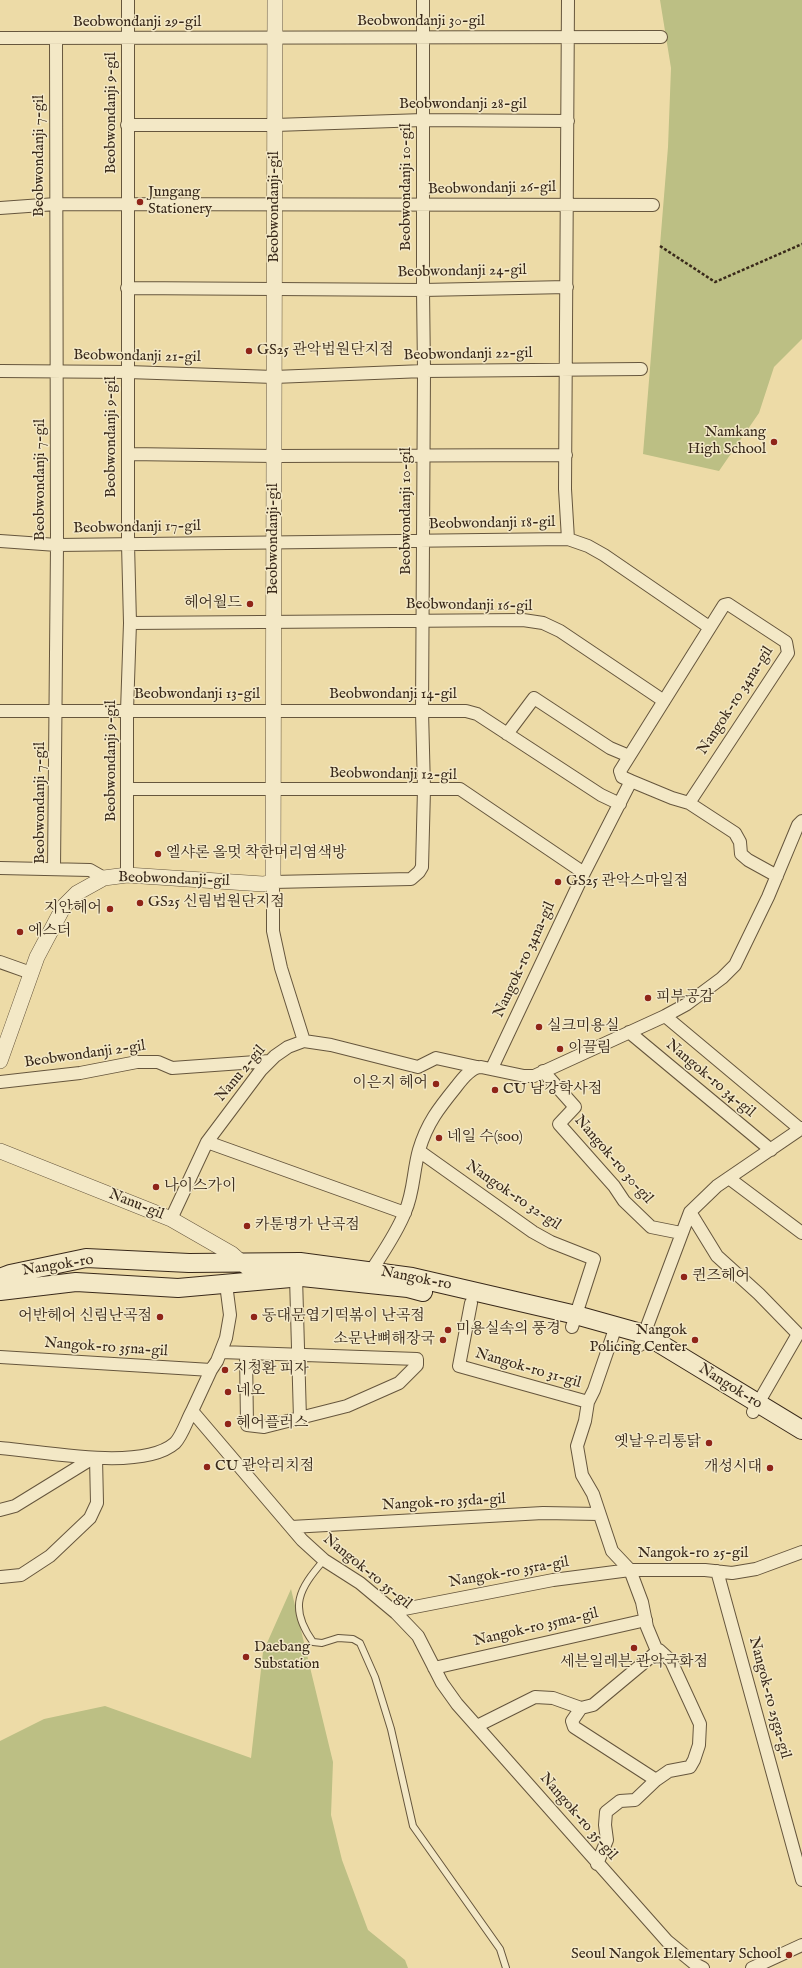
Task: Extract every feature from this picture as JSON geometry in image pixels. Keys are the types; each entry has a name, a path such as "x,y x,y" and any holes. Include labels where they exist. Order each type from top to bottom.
{"main road":[{"name":"Nangok-ro","path":"0,1278 10,1274 86,1258 189,1263 300,1262 368,1277 471,1303 574,1321"},
{"name":"Nangok-ro","path":"0,1291 76,1282 178,1288 296,1277 412,1277 642,1339 755,1408 802,1441"},
{"name":"Nangok-ro","path":"755,1408 802,1430"}],"street":[{"name":"Beobwondanji 9-gil","path":"127,875 127,711 130,623 128,544 127,288 128,0"},
{"name":"Beobwondanji-gil","path":"0,1061 4,1042 37,957 64,906 77,893 104,878 127,875 264,884 273,882 273,711 275,622 275,0"},
{"name":"Beobwondanji 10-gil","path":"273,882 411,879 415,877 422,867 424,789 422,621 424,371 422,290 422,0"},
{"path":"568,0 568,121"},
{"name":"Beobwondanji 30-gil","path":"275,38 661,37"},
{"name":"Beobwondanji 29-gil","path":"0,38 275,38"},
{"name":"Beobwondanji 7-gil","path":"56,39 57,545 54,869 90,870 104,878"},
{"name":"Beobwondanji 28-gil","path":"275,125 423,120 568,121"},
{"name":"Beobwondanji 26-gil","path":"566,203 568,121"},
{"path":"127,125 275,125"},
{"path":"566,203 567,369"},
{"name":"Beobwondanji 26-gil","path":"0,208 56,204 423,206 566,203 653,205"},
{"name":"Beobwondanji 24-gil","path":"274,290 422,290 567,287"},
{"path":"127,288 274,290"},
{"name":"Beobwondanji 18-gil","path":"567,369 565,489 568,539"},
{"name":"Beobwondanji 22-gil","path":"274,377 424,371 641,369"},
{"name":"Beobwondanji 21-gil","path":"0,371 128,372 274,377"},
{"path":"128,454 274,456 566,455"},
{"name":"Beobwondanji 18-gil","path":"274,542 568,539 588,546 604,555 709,627"},
{"name":"Beobwondanji 17-gil","path":"0,541 57,545 274,542"},
{"name":"Nangok-ro 34na-gil","path":"492,1068 584,873 631,781 622,777 620,771 709,627 724,605 728,604 786,642 788,654 688,803"},
{"name":"Beobwondanji 16-gil","path":"275,622 523,620 543,623 579,643 664,701"},
{"path":"130,623 275,622"},
{"path":"507,734 534,698 610,748 629,756"},
{"name":"Beobwondanji 13-gil","path":"0,711 273,711"},
{"name":"Beobwondanji 14-gil","path":"273,711 466,711 477,714 601,795 620,804"},
{"path":"631,781 688,803 734,834 740,842 741,854 748,860 777,876"},
{"path":"128,789 273,789"},
{"name":"Beobwondanji 12-gil","path":"273,789 460,789 584,873"},
{"name":"Nangok-ro 34-gil","path":"304,1041 331,1045 418,1067 436,1058 477,1067 492,1068 524,1076 534,1076 665,1016 687,1004 722,978 735,965 801,825"},
{"path":"0,868 54,869"},
{"path":"273,882 273,931 281,968 304,1041"},
{"path":"0,962 31,973"},
{"name":"Nangok-ro 34-gil","path":"665,1016 801,1128"},
{"name":"Nangok-ro 34-gil","path":"629,1032 771,1150"},
{"name":"Nanu 2-gil","path":"171,1219 206,1142 270,1061 288,1047 304,1041"},
{"name":"Beobwondanji 2-gil","path":"0,1082 80,1073 137,1062 158,1062 172,1068 270,1061"},
{"path":"368,1277 405,1213 411,1196 419,1151 425,1133 436,1112 464,1076 477,1067"},
{"name":"Nangok-ro 30-gil","path":"543,1071 574,1107 559,1124 614,1186 624,1201 651,1227 681,1233"},
{"path":"642,1339 690,1212 717,1186 730,1179 801,1128"},
{"path":"206,1142 405,1213"},
{"name":"Nanu-gil","path":"0,1151 171,1219 232,1254 261,1280"},
{"name":"Nangok-ro 32-gil","path":"419,1151 533,1232 551,1242 594,1259 574,1321"},
{"path":"730,1179 802,1233"},
{"path":"690,1212 717,1256 759,1294 798,1334 755,1408"},
{"path":"296,1277 300,1419"},
{"path":"0,1448 103,1459 151,1455 176,1442 221,1352 226,1338 230,1315 226,1284"},
{"name":"Nangok-ro 31-gil","path":"471,1303 459,1366 588,1402"},
{"name":"Nangok-ro 31-gil","path":"598,1864 607,1840 605,1825 606,1812 620,1801 635,1800 656,1780 669,1771 690,1767 699,1745 700,1724 671,1661 659,1650 657,1651 646,1620 642,1602 630,1570 612,1551 593,1494 582,1475 576,1446 588,1402 594,1390 615,1331"},
{"path":"221,1352 417,1358 417,1366 399,1383 347,1406 264,1427 247,1425 246,1353"},
{"name":"Nangok-ro 35na-gil","path":"0,1357 211,1370"},
{"name":"Nangok-ro 35-gil","path":"192,1411 302,1540 324,1560 360,1583 394,1611 418,1636 442,1684 457,1704 667,1941 701,1968"},
{"path":"0,1510 15,1506 94,1458"},
{"path":"1,1577 21,1574 50,1556 90,1518 97,1503 94,1458"},
{"name":"Nangok-ro 35da-gil","path":"291,1527 543,1513 599,1514"},
{"name":"Nangok-ro 25-gil","path":"630,1570 670,1569 732,1573 756,1569 802,1552"},
{"name":"Nangok-ro 35ra-gil","path":"394,1611 553,1580 630,1570"},
{"name":"Nangok-ro 25ga-gil","path":"717,1571 802,1880"},
{"name":"Nangok-ro 35ma-gil","path":"434,1668 646,1620"},
{"path":"477,1726 535,1697 553,1698 581,1708 593,1706 659,1650"},
{"path":"581,1708 572,1721 574,1727 656,1780"},
{"path":"752,1968 802,1944"}],"lane":[{"path":"324,1560 311,1575 300,1592 298,1607 299,1617 305,1632 313,1642 322,1643 338,1638 353,1639 360,1643 375,1677 391,1729 413,1826 500,1949 506,1968"}],"path":[{"path":"660,246 715,282 802,244"}],"green space":[{"path":"660,0 802,0 802,339 774,367 759,413 719,471 643,454 668,147 671,68"},
{"path":"291,1589 333,1762 331,1815 342,1860 368,1930 405,1960 408,1968 0,1968 0,1741 44,1719 105,1706 251,1758 263,1652"}],"place":[{"name":"Jungang Stationery","path":"140,202"},
{"name":"GS25 관악법원단지점","path":"249,351"},
{"name":"Namkang High School","path":"774,442"},
{"name":"헤어월드","path":"250,604"},
{"name":"엘샤론 올멋 착한머리염색방","path":"158,854"},
{"name":"GS25 관악스마일점","path":"558,882"},
{"name":"GS25 신림법원단지점","path":"140,903"},
{"name":"지안헤어","path":"110,909"},
{"name":"에스더","path":"20,932"},
{"name":"피부공감","path":"648,998"},
{"name":"실크미용실","path":"539,1027"},
{"name":"이끌림","path":"560,1049"},
{"name":"이은지 헤어","path":"436,1084"},
{"name":"CU 남강학사점","path":"495,1090"},
{"name":"네일 수(soo)","path":"439,1138"},
{"name":"나이스가이","path":"156,1187"},
{"name":"카툰명가 난곡점","path":"247,1226"},
{"name":"퀸즈헤어","path":"684,1277"},
{"name":"어반헤어 신림난곡점","path":"160,1317"},
{"name":"동대문엽기떡볶이 난곡점","path":"254,1317"},
{"name":"미용실속의 풍경","path":"448,1330"},
{"name":"소문난뼈해장국","path":"443,1340"},
{"name":"Nangok Policing Center","path":"695,1340"},
{"name":"지정환 피자","path":"225,1370"},
{"name":"네오","path":"228,1392"},
{"name":"헤어플러스","path":"228,1424"},
{"name":"옛날우리통닭","path":"709,1443"},
{"name":"CU 관악리치점","path":"207,1467"},
{"name":"개성시대","path":"770,1468"},
{"name":"세븐일레븐 관악국화점","path":"634,1648"},
{"name":"Daebang Substation","path":"246,1657"},
{"name":"Seoul Nangok Elementary School","path":"789,1955"}]}
